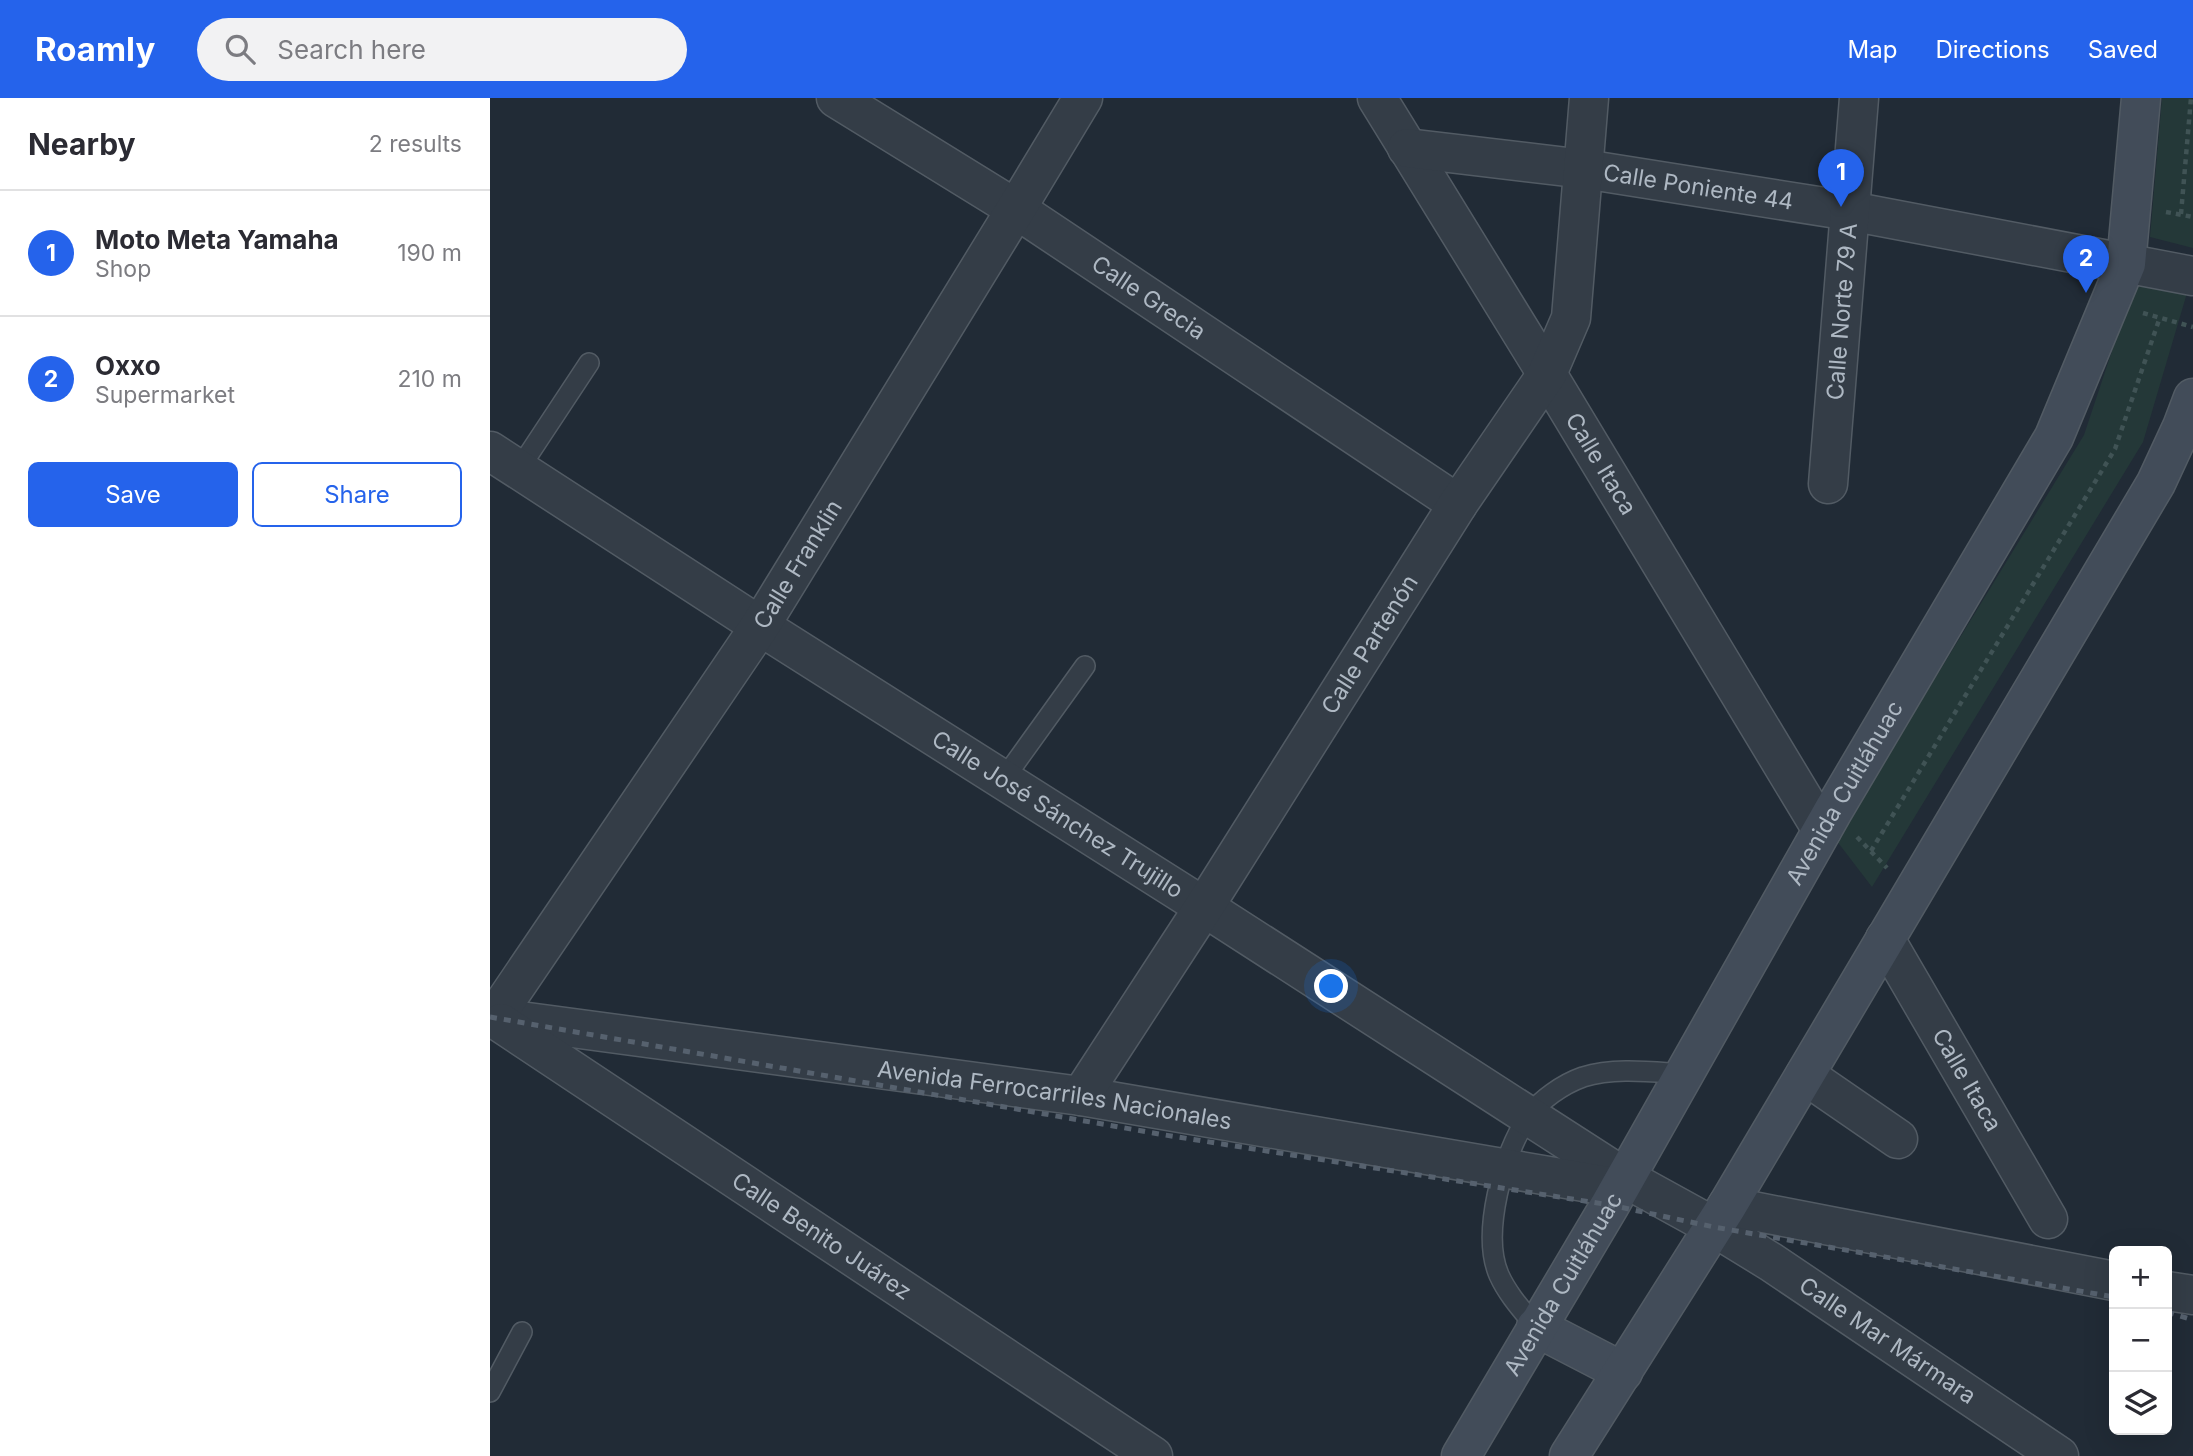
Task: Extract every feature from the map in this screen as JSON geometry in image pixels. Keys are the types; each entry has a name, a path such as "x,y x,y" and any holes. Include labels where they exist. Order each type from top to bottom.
{"main road":[{"name":"Avenida Cuitláhuac","path":"1461,1456 1622,1183 1828,821 2054,438 2126,264 2141,98"},
{"path":"1569,1456 1721,1217 2156,483 2193,398"},
{"path":"1536,1326 1623,1372"}],"street":[{"name":"Calle Grecia","path":"836,98 1016,209 1458,504"},
{"name":"Calle Franklin","path":"491,1017 760,626 1083,98"},
{"name":"Calle Itaca","path":"1377,98 1828,821"},
{"name":"Calle Partenón","path":"1081,1096 1204,907 1458,504 1547,374 1571,318 1589,98"},
{"name":"Calle Norte 79 A","path":"1828,484 1859,98"},
{"name":"Calle Poniente 44","path":"1407,148 1584,169 1850,211 2193,276"},
{"name":"Calle José Sánchez Trujillo","path":"504,460 1529,1115 1622,1183"},
{"name":"Calle Itaca","path":"1885,939 2048,1219"},
{"name":"Avenida Ferrocarriles Nacionales","path":"491,1017 1081,1096 1504,1168 1622,1183"},
{"name":"Calle Benito Juárez","path":"491,1017 1153,1456"},
{"path":"1805,1075 1898,1139"},
{"name":"Calle Mar Mármara","path":"1622,1183 1721,1217 1771,1262 2059,1456"},
{"path":"1721,1217 2109,1280"},
{"path":"2172,1292 2193,1295"}],"lane":[{"path":"504,460 589,363"},
{"path":"1003,780 1085,666"},
{"path":"1536,1326 1513,1300 1498,1273 1493,1246 1498,1187 1518,1135 1529,1115 1555,1091 1584,1077 1617,1072 1684,1074"},
{"path":"490,1392 522,1332"}],"path":[{"path":"2181,215 2192,98"},
{"path":"2110,303 2193,327"},
{"path":"1871,851 2115,449 2160,317"},
{"path":"1828,821 1871,851 1912,894"}],"green space":[{"path":"2162,98 2193,98 2193,248 2150,237"},
{"path":"2134,285 2187,293 2143,442 1872,887 1836,840 2084,435"}],"railway":[{"path":"490,1017 1165,1135 1610,1205 1714,1227 2109,1296"},
{"path":"2172,1314 2193,1320"}],"place":[{"name":"Moto Meta Yamaha","path":"1841,207"},
{"name":"Oxxo","path":"2086,293"}]}
